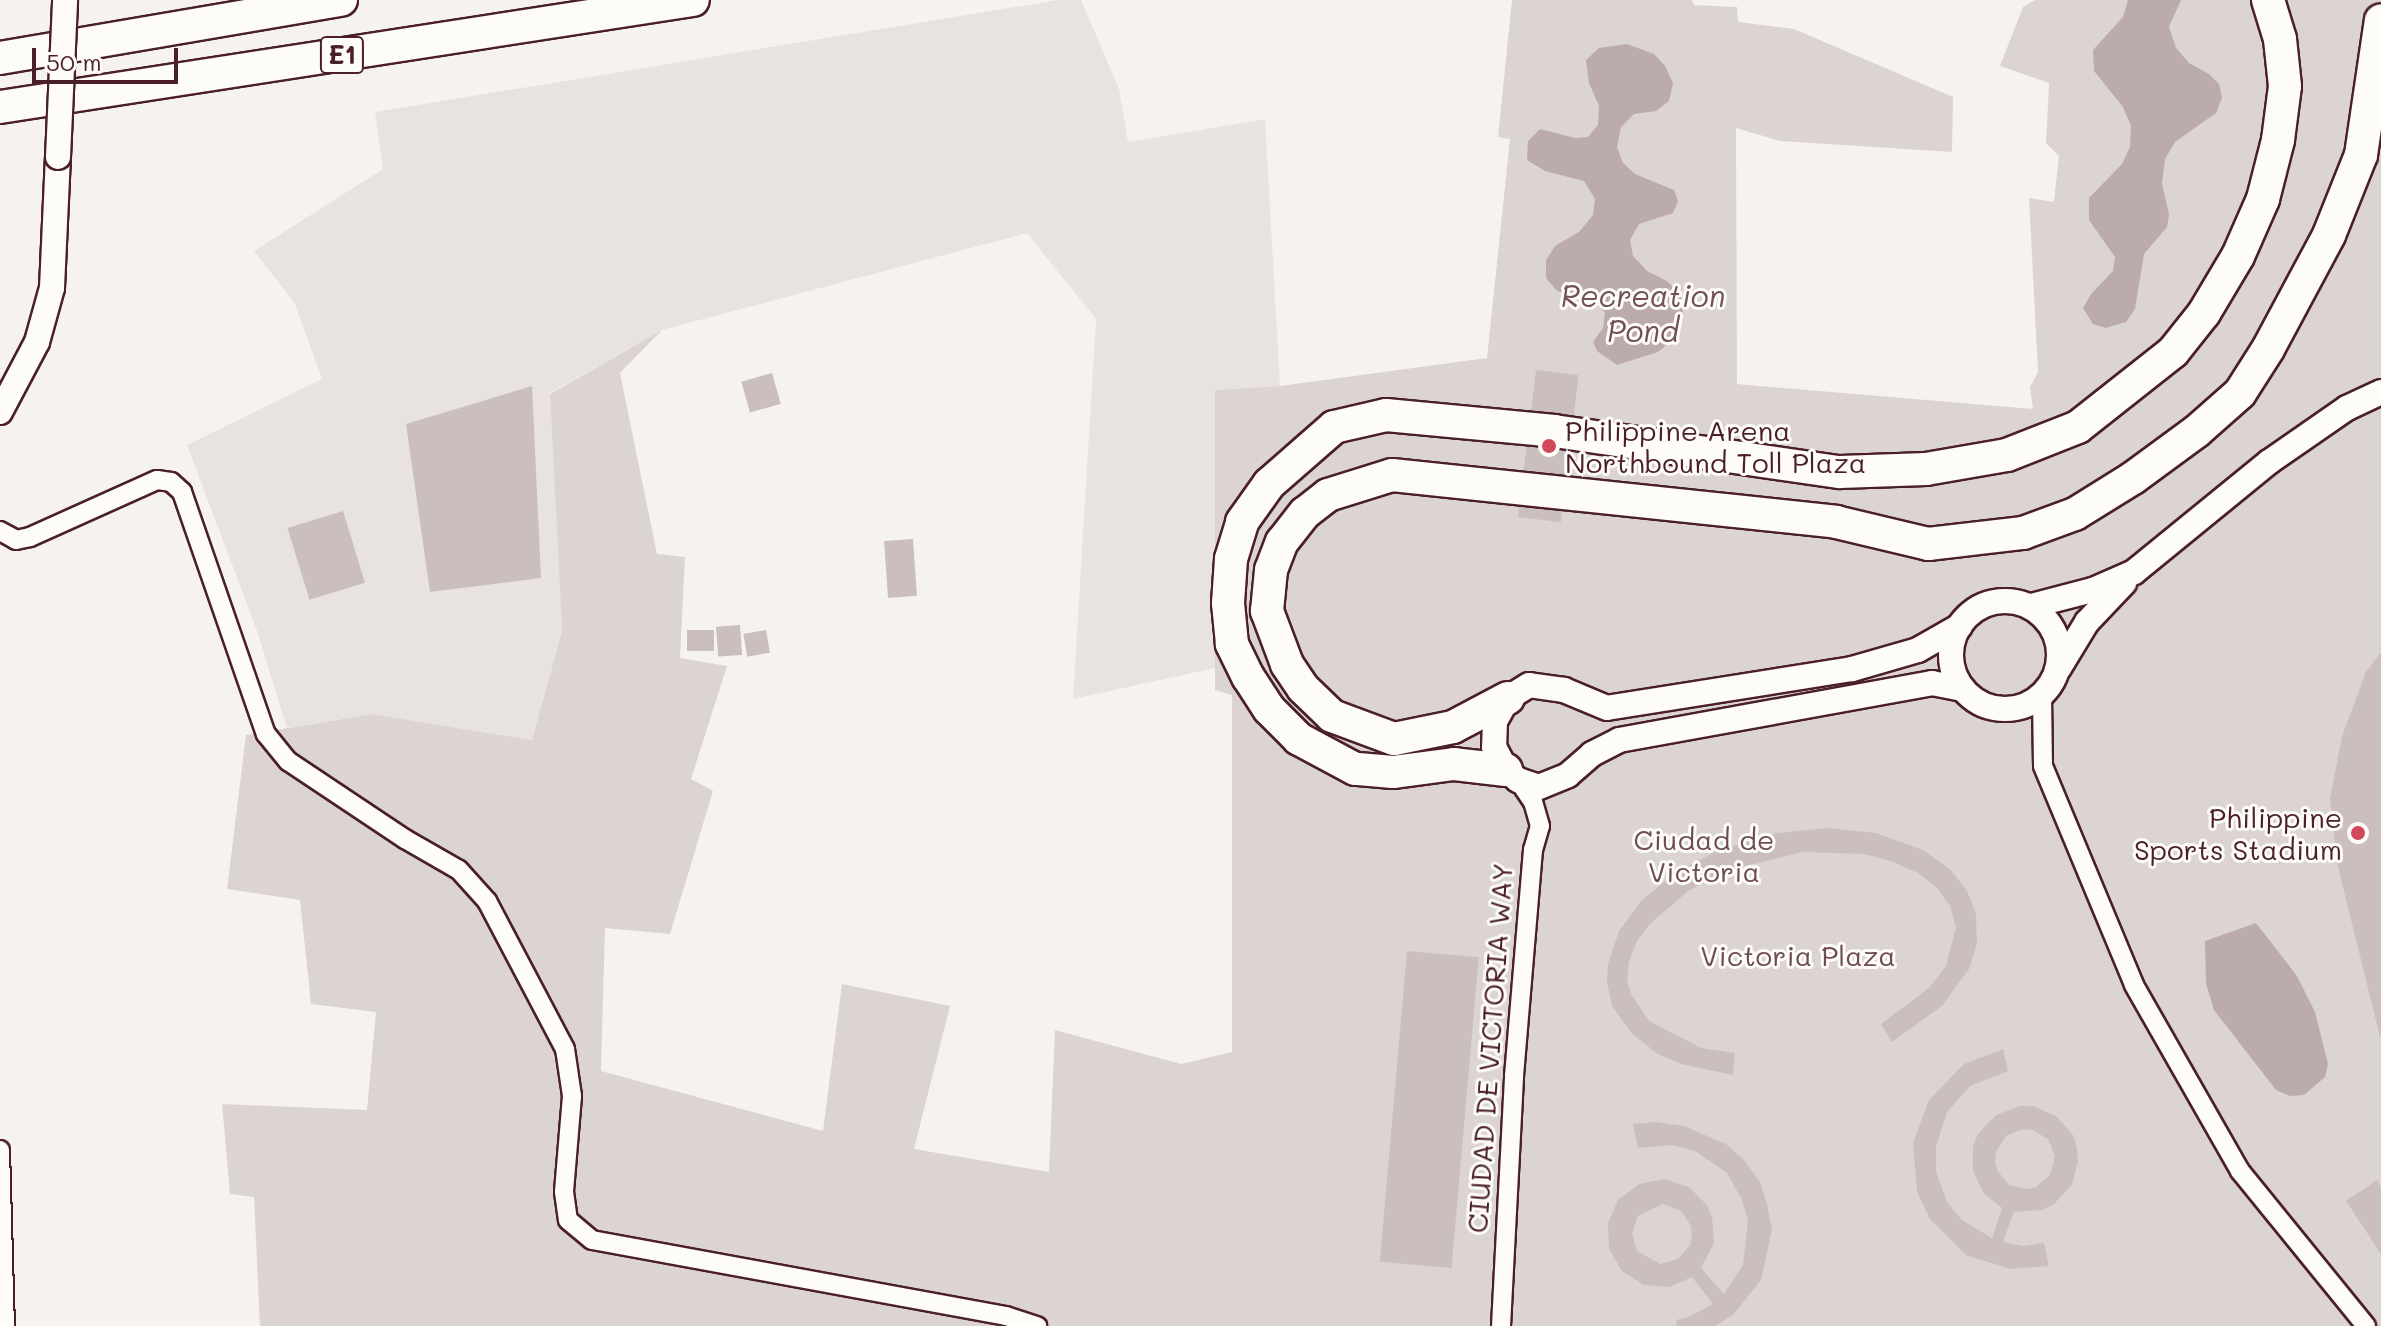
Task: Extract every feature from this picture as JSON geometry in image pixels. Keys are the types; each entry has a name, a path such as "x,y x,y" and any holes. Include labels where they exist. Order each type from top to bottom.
{"highway":[{"name":"E1","path":"0,58 341,0"},
{"name":"E1","path":"0,107 693,0"},
{"path":"1512,775 1454,764 1393,772 1355,769 1299,739 1269,709 1248,677 1232,644 1228,603 1231,559 1242,522 1269,484 1334,427 1386,415 1554,431 1840,472 1926,469 2007,455 2078,427 2173,352 2204,313 2238,256 2263,199 2278,140 2285,86 2280,39 2268,0"},
{"path":"1508,698 1453,727 1394,739 1332,716 1303,688 1287,664 1267,611 1271,570 1282,542 1305,513 1328,495 1392,475 1836,522 1928,544 2023,533 2075,514 2197,431 2240,393 2268,349 2329,235 2361,155 2381,20"}],"main road":[{"path":"0,412 37,342 52,288 65,0"},
{"path":"2134,572 2083,594 2031,606 2003,601 1990,603 1978,608 1960,626 1918,650 1852,669 1607,708 1564,690 1529,685 1508,698 1495,721 1494,747 1512,775 1539,787 1568,775 1592,754 1619,740 1932,683 1962,689 1981,704 2006,710 2025,707 2042,695 2087,622 2134,572 2269,462 2347,408 2381,392"},
{"path":"2031,606 2046,618 2055,633 2059,646 2057,672"},
{"path":"1960,626 1952,663 1962,689"}],"street":[{"path":"0,531 16,540 30,537 157,480 171,482 182,492 266,734 288,761 405,839 459,870 487,901 565,1049 572,1096 564,1192 568,1220 592,1240 1006,1316 1037,1326"},
{"path":"2042,695 2043,766 2134,985 2240,1171 2366,1326"},
{"name":"CIUDAD DE VICTORIA WAY","path":"1501,1326 1514,1076 1533,850 1540,826 1533,802 1512,775"},
{"path":"0,1150 5,1326"}],"shaded area":[{"path":"1058,0 1081,0 1119,89 1128,142 1265,119 1280,386 1215,390 1215,668 1073,699 1096,319 1027,233 662,330 550,393 562,631 532,740 372,714 287,728 257,631 187,445 322,379 294,302 254,251 383,169 375,112"}],"green space":[{"name":"Ciudad de Victoria","path":"1512,0 1692,0 1694,5 1737,7 1738,22 1794,29 1953,97 1952,152 1780,141 1736,128 1737,384 2033,409 2030,387 2038,372 2029,198 2054,202 2059,156 2046,143 2049,83 2000,66 2023,7 2035,0 2381,0 2381,1326 260,1326 254,1197 230,1194 222,1104 367,1110 376,1012 311,1004 300,900 227,889 246,735 372,714 532,740 562,631 550,394 662,330 620,373 657,554 685,557 680,658 727,666 691,779 713,791 670,934 605,928 601,1071 823,1131 842,984 950,1006 914,1149 1049,1172 1055,1030 1181,1064 1232,1052 1232,695 1215,690 1215,390 1280,386 1487,358 1510,139 1498,137"}],"water":[{"path":"2128,0 2181,0 2169,27 2176,48 2189,63 2209,74 2219,84 2222,98 2216,113 2175,142 2165,159 2162,183 2169,215 2167,227 2144,254 2135,309 2126,322 2106,328 2093,324 2083,308 2091,294 2113,271 2115,257 2089,220 2089,198 2122,164 2130,147 2131,126 2123,107 2094,71 2093,50 2123,17"},
{"name":"Recreation Pond","path":"1627,44 1654,54 1665,66 1673,83 1669,101 1656,111 1634,114 1621,127 1617,147 1623,163 1635,174 1674,190 1678,201 1673,213 1639,224 1630,240 1633,256 1647,271 1667,281 1680,294 1683,311 1670,342 1658,352 1617,365 1597,351 1593,342 1603,328 1605,312 1593,301 1557,291 1546,278 1546,260 1555,246 1579,232 1593,215 1595,199 1584,181 1545,171 1527,160 1528,141 1540,129 1575,138 1588,137 1598,125 1599,106 1589,83 1586,60 1599,48"},
{"path":"2256,923 2297,976 2315,1012 2328,1064 2325,1077 2304,1095 2290,1096 2276,1090 2214,1010 2206,984 2205,941"}],"building":[{"name":"Philippine Arena Northbound Toll Plaza","path":"1536,370 1579,375 1561,522 1518,517"},
{"path":"772,373 781,404 750,413 741,382"},
{"path":"532,386 541,578 430,592 406,424"},
{"path":"343,511 365,583 309,600 288,528"},
{"path":"913,539 917,596 888,598 884,541"},
{"path":"740,625 742,655 718,657 716,627"},
{"path":"687,630 714,630 714,651 687,651"},
{"path":"766,630 770,653 747,657 743,634"},
{"name":"Philippine Sports Stadium","path":"2381,652 2380,1037 2338,867 2330,799 2342,736 2366,672"},
{"path":"1828,828 1876,833 1923,850 1950,869 1967,891 1976,914 1977,943 1969,969 1942,1006 1892,1042 1881,1024 1929,988 1946,966 1956,927 1950,906 1937,888 1918,873 1891,861 1864,854 1803,852 1733,869 1688,891 1650,924 1637,941 1629,962 1627,980 1631,994 1649,1021 1701,1048 1735,1053 1733,1075 1681,1064 1658,1054 1632,1034 1612,1006 1607,982 1608,964 1619,931 1641,901 1675,873 1717,851 1777,833"},
{"path":"1407,951 1479,957 1452,1268 1380,1262"},
{"path":"2003,1049 2008,1071 1970,1086 1947,1112 1936,1147 1936,1171 1947,1202 1962,1220 1992,1238 2002,1208 1984,1194 1973,1171 1973,1146 1978,1134 1996,1115 2020,1106 2033,1106 2056,1116 2073,1135 2078,1161 2072,1185 2054,1204 2042,1210 2014,1212 2003,1242 2023,1246 2044,1243 2049,1266 2010,1269 1966,1255 1930,1219 1917,1192 1913,1143 1929,1100 1964,1064","holes":["2023,1129 2032,1130 2048,1139 2055,1156 2050,1175 2036,1187 2027,1189 2009,1185 1997,1170 1996,1152 2006,1136"]},
{"path":"1656,1122 1684,1126 1726,1144 1745,1161 1760,1182 1772,1229 1761,1280 1733,1315 1715,1326 1677,1326 1676,1320 1689,1317 1713,1304 1692,1277 1670,1287 1644,1285 1622,1271 1609,1249 1608,1223 1618,1200 1639,1184 1664,1179 1689,1187 1707,1205 1712,1217 1714,1243 1701,1268 1724,1294 1743,1265 1748,1220 1742,1200 1727,1173 1695,1151 1672,1145 1638,1148 1633,1124","holes":["1663,1204 1681,1211 1691,1226 1692,1236 1690,1245 1678,1259 1660,1264 1637,1251 1632,1233 1638,1216"]},
{"path":"2377,1180 2381,1187 2381,1254 2346,1201"}],"place":[{"name":"Philippine Arena Northbound Toll Plaza","path":"1549,446"},
{"name":"Philippine Sports Stadium","path":"2358,833"}],"park label":[{"name":"Victoria Plaza","path":"1798,955"}]}
